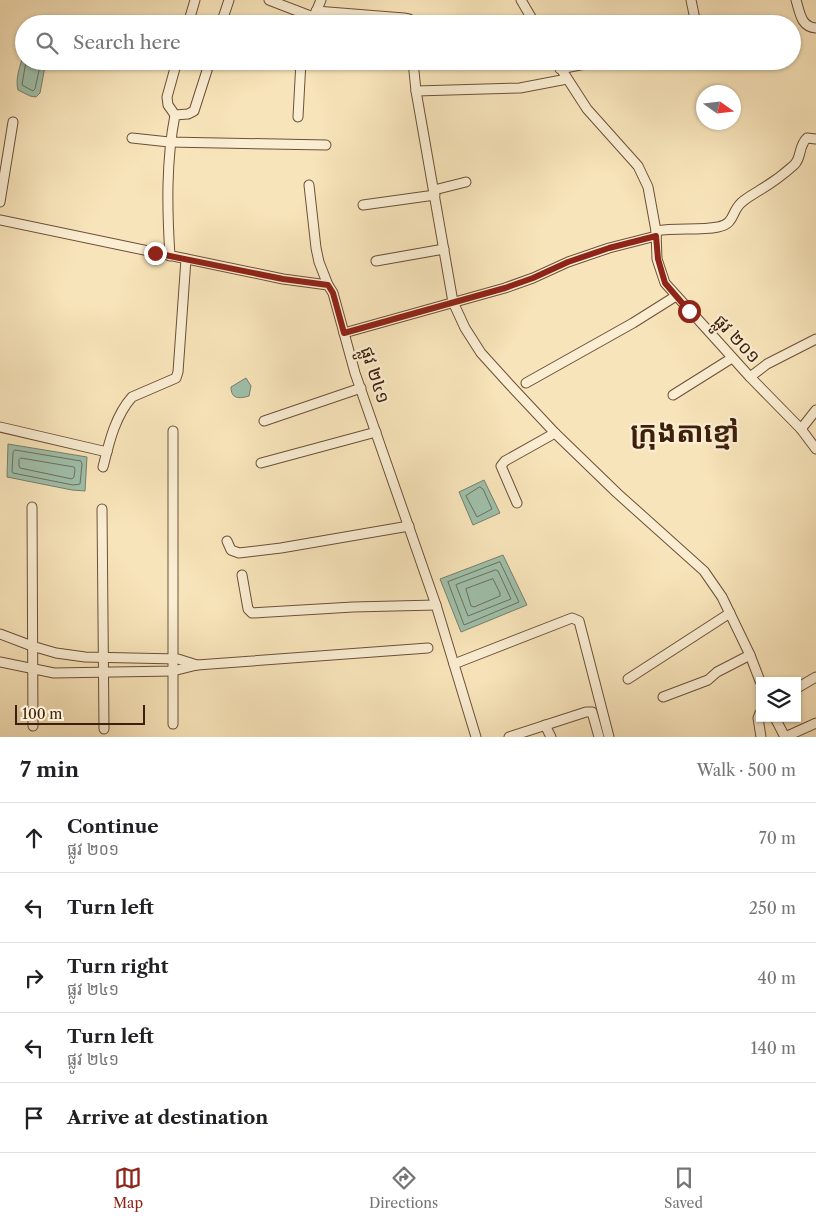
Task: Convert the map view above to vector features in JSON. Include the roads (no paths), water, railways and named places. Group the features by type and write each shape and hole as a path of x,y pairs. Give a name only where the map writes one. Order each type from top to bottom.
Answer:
{"street":[{"path":"191,15 195,0"},
{"path":"225,15 229,0"},
{"path":"268,0 308,15"},
{"path":"314,15 321,0"},
{"path":"521,0 530,15"},
{"path":"691,0 694,15"},
{"path":"796,0 800,15"},
{"path":"801,18 807,26 816,28"},
{"path":"170,256 168,216 169,142 175,115 168,105 167,98 175,70"},
{"path":"175,115 188,114 194,111 205,70"},
{"path":"298,117 301,70"},
{"path":"414,70 453,302 465,328 481,353 555,433 617,493 704,571 722,597 758,677"},
{"name":"ផ្លូវ ២០១","path":"561,70 587,108 638,166 648,187 658,259 665,283 732,358 801,429 816,449"},
{"path":"416,91 520,88 567,79"},
{"path":"0,202 13,122"},
{"path":"132,138 169,142 326,145"},
{"path":"344,333 505,288 568,262 668,229 719,227 728,223 733,218 742,202 796,164 802,142 807,138 816,139"},
{"path":"363,206 434,192 466,182"},
{"name":"ផ្លូវ ២៤១","path":"309,184 319,262 333,293 361,388 436,605 476,737"},
{"path":"0,220 283,279 328,285"},
{"path":"376,262 444,249"},
{"path":"103,467 110,436 127,402 132,397 176,378 186,258"},
{"path":"526,383 633,323 676,296"},
{"path":"750,377 767,364 816,339"},
{"path":"673,395 732,358"},
{"path":"264,421 361,388"},
{"path":"801,429 816,410"},
{"path":"0,427 107,452"},
{"path":"173,430 173,724"},
{"path":"261,463 376,432"},
{"path":"517,503 501,466 505,461 555,433"},
{"path":"32,506 33,726"},
{"path":"102,509 104,729"},
{"path":"227,541 231,550 239,553 281,548 409,526"},
{"path":"242,575 248,609 252,613 353,607 436,605"},
{"path":"628,679 730,613"},
{"path":"454,664 572,618 576,619 579,621 609,737"},
{"path":"0,634 56,653 85,657 173,658 197,665"},
{"path":"0,662 54,673 173,671 197,665 428,648"},
{"path":"663,697 708,680 717,672 750,655"},
{"path":"801,686 816,677"},
{"path":"508,737 586,712 592,712 599,737"},
{"path":"759,722 761,737"},
{"path":"777,722 785,737 816,722"},
{"path":"545,725 551,737"}],"water":[{"path":"19,70 44,70 40,93 36,97 18,90"},
{"path":"246,378 251,386 249,396 239,398 234,396 231,387"},
{"path":"8,444 87,457 85,491 7,477"},
{"path":"484,480 500,513 473,525 459,492"},
{"path":"503,555 527,605 461,632 440,579"}],"district":[{"name":"ក្រុងតាខ្មៅ","path":"685,432"}]}
